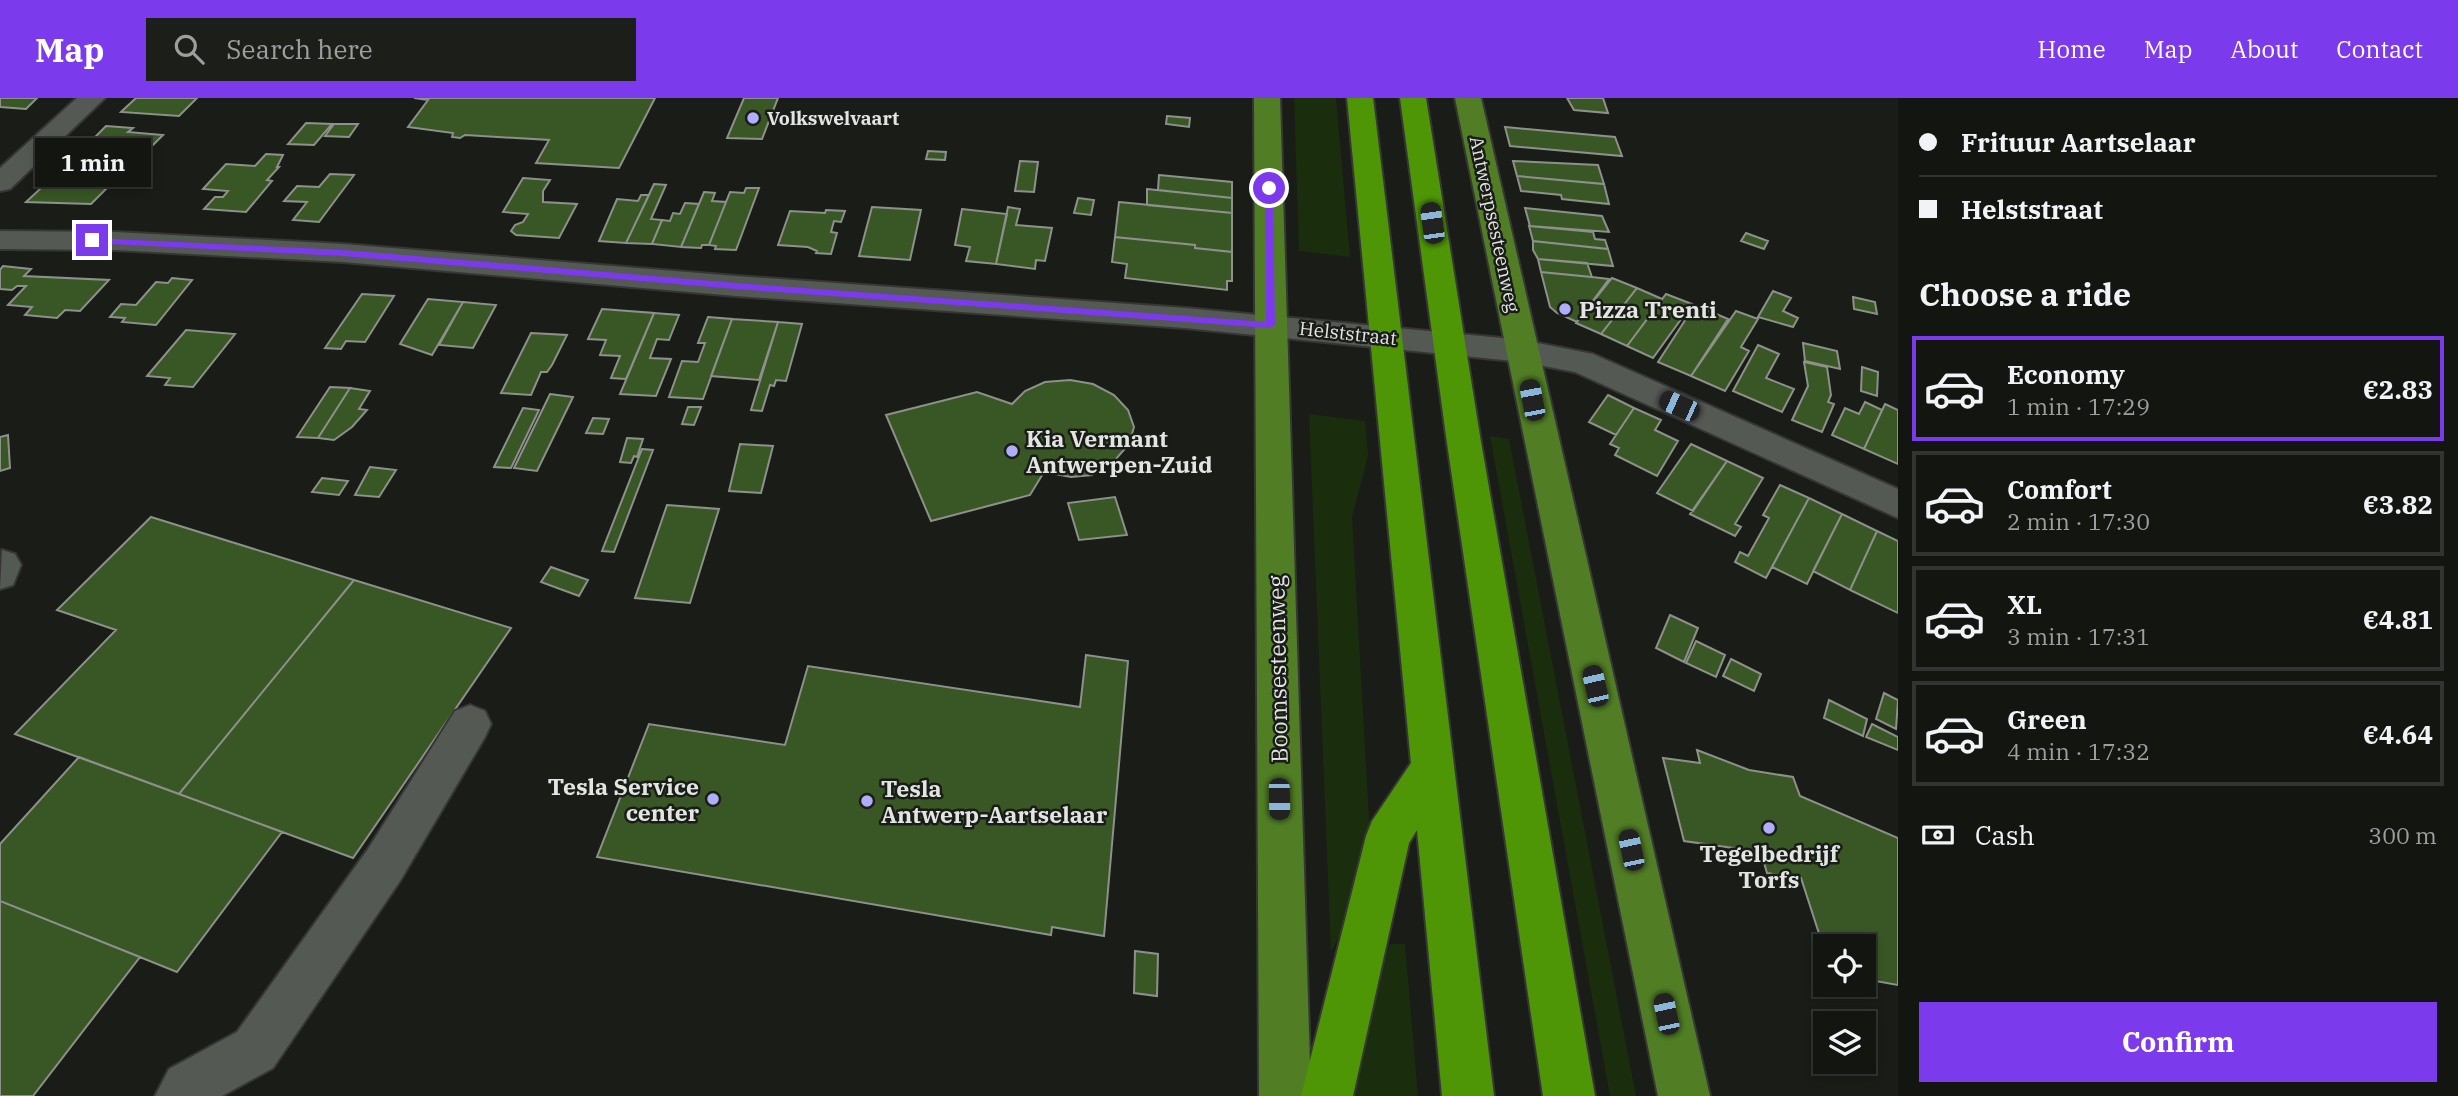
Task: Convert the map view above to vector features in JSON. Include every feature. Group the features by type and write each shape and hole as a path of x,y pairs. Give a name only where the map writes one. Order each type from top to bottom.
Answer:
{"highway":[{"path":"1360,98 1468,1096"},
{"path":"1413,98 1463,436 1569,1096"},
{"path":"1418,127 1440,104"},
{"path":"1327,1096 1388,836 1432,767"}],"main road":[{"path":"1267,98 1270,325"},
{"name":"Antwerpsesteenweg","path":"1468,98 1523,351"},
{"name":"Boomsesteenweg","path":"1270,325 1285,1096"},
{"path":"1523,351 1684,1096"}],"street":[{"path":"0,183 92,98"},
{"name":"Helststraat","path":"0,240 115,241 343,253 736,286 1270,325 1523,351 1582,362 1898,504"},
{"path":"0,566 2,565 0,574"},
{"path":"181,1096 187,1087 256,1050 384,864 470,724"}],"green space":[{"path":"1294,98 1336,98 1350,257 1299,251"},
{"path":"1309,414 1365,421 1368,456 1352,517 1370,837 1352,910 1331,952"},
{"path":"1490,436 1509,439 1636,1096 1610,1096"},
{"path":"1390,944 1405,944 1418,1096 1348,1096 1360,1027"}],"building":[{"path":"0,98 37,98 26,109 0,107"},
{"path":"136,98 197,98 179,116 121,112"},
{"path":"414,98 655,98 619,168 536,163 549,140 465,135 460,138 452,137 453,133 408,127 428,100"},
{"name":"Volkswelvaart","path":"744,98 778,98 762,139 727,138"},
{"path":"1567,98 1603,98 1608,113 1574,110"},
{"path":"1167,116 1190,118 1189,127 1166,124"},
{"path":"306,123 332,124 314,145 288,144"},
{"path":"334,124 358,124 349,137 325,136"},
{"path":"106,126 133,128 128,132 163,135 134,164 82,160 103,143 91,141"},
{"path":"1505,127 1615,137 1622,156 1510,146"},
{"path":"928,151 946,152 945,160 926,159"},
{"path":"266,154 283,155 279,167 267,180 272,181 246,212 204,209 215,197 223,197 228,191 203,189 226,164 255,166"},
{"path":"1020,161 1038,162 1034,192 1015,191"},
{"path":"1513,161 1598,165 1604,184 1517,176"},
{"path":"56,174 117,178 91,204 26,202"},
{"path":"330,174 354,175 319,222 293,220 307,202 284,201 297,186 319,187"},
{"path":"1159,175 1232,182 1232,198 1158,190"},
{"path":"1517,176 1604,184 1609,204 1521,191"},
{"path":"523,178 550,180 543,191 543,202 577,204 559,238 516,235 511,231 515,225 523,222 528,214 503,212"},
{"path":"654,184 666,185 651,219 662,220 652,244 626,243"},
{"path":"746,188 759,188 736,250 715,249 716,246 709,245 730,192 744,193"},
{"path":"1147,189 1232,198 1232,213 1147,205"},
{"path":"704,192 715,193 712,201 726,202 709,245 702,245 701,248 681,247"},
{"path":"641,195 649,195 626,243 599,241 617,199 638,201"},
{"path":"1078,198 1094,200 1091,215 1074,213"},
{"path":"1119,202 1232,213 1232,252 1195,248 1195,245 1115,237"},
{"path":"685,203 699,204 681,247 652,244 662,220 670,221 673,213 680,214"},
{"path":"872,207 921,210 910,260 859,256"},
{"path":"1008,207 1020,209 1016,225 1052,228 1045,261 1036,260 1035,269 996,264"},
{"path":"1525,208 1602,216 1609,232 1530,226"},
{"path":"962,209 1007,214 996,264 966,261 970,247 955,245"},
{"path":"826,210 845,211 841,222 834,221 831,232 837,233 831,254 816,253 817,251 808,247 778,245 790,211 825,213"},
{"path":"1529,226 1593,232 1595,239 1605,240 1608,249 1533,241"},
{"path":"1746,233 1768,241 1764,249 1741,241"},
{"path":"1115,237 1195,245 1195,248 1232,252 1232,281 1227,281 1227,290 1125,278 1127,264 1112,262"},
{"path":"1533,241 1608,249 1613,266 1538,259 1533,250"},
{"path":"1538,259 1587,263 1592,277 1541,272"},
{"path":"3,266 31,269 24,276 109,280 80,311 65,310 57,318 25,315 32,307 8,305 26,286 17,286 12,290 0,289 0,270"},
{"path":"1541,272 1609,279 1577,322 1550,307"},
{"path":"172,278 192,280 156,325 122,322 125,318 110,317 121,304 136,305 156,282 168,283"},
{"path":"1612,278 1637,288 1601,334 1576,323"},
{"path":"1637,288 1662,299 1627,346 1601,334"},
{"path":"1773,291 1791,298 1783,311 1798,318 1793,327 1758,317"},
{"path":"362,294 394,296 365,342 346,341 341,349 325,348"},
{"path":"1666,294 1692,304 1653,358 1627,346"},
{"path":"1853,297 1875,302 1877,314 1854,309"},
{"path":"428,299 463,302 432,355 400,344"},
{"path":"463,302 496,305 473,348 439,345"},
{"path":"1695,305 1728,319 1691,376 1658,362"},
{"path":"602,309 654,313 626,379 611,378 620,356 600,355 606,340 588,339"},
{"path":"1736,311 1758,319 1741,347 1749,351 1725,391 1691,376"},
{"path":"654,313 679,315 669,340 657,339 650,358 671,359 656,396 620,394"},
{"path":"708,317 732,319 703,399 669,397 682,361 698,362 705,343 698,343"},
{"path":"732,319 778,322 759,380 711,376"},
{"path":"778,322 802,324 786,381 776,380 774,386 770,385 762,411 751,410"},
{"path":"186,330 235,334 193,387 165,385 170,378 147,376"},
{"path":"531,333 567,335 552,365 547,372 541,372 531,395 501,393"},
{"path":"1803,343 1837,351 1840,369 1805,361"},
{"path":"1758,345 1779,354 1766,378 1794,389 1782,412 1733,391"},
{"path":"1804,362 1827,367 1831,395 1828,402 1834,404 1822,432 1792,420 1808,386"},
{"path":"1862,367 1878,372 1877,396 1861,391"},
{"name":"Kia Vermant Antwerpen-Zuid","path":"1070,380 1093,384 1114,395 1128,410 1134,427 1129,444 1116,459 1091,469 1092,475 1071,477 1044,472 1030,495 931,521 886,415 977,392 1012,404 1025,391 1045,382"},
{"path":"330,387 350,388 318,438 297,437"},
{"path":"350,388 370,391 359,409 367,410 352,427 334,440 318,438"},
{"path":"550,394 573,397 537,471 514,468"},
{"path":"1608,395 1634,408 1616,435 1589,422"},
{"path":"1865,402 1882,410 1864,449 1832,435 1845,408 1859,414"},
{"path":"1885,404 1898,410 1898,464 1864,449"},
{"path":"688,407 701,407 694,425 682,424"},
{"path":"523,408 539,410 511,468 494,467"},
{"path":"1634,408 1661,420 1655,430 1678,441 1657,476 1615,455 1619,448 1610,444"},
{"path":"593,418 609,419 603,434 586,433"},
{"path":"8,435 10,468 0,471 0,437"},
{"path":"627,438 643,439 637,457 634,456 631,463 620,462"},
{"path":"740,444 773,446 761,493 729,491"},
{"path":"1691,444 1727,461 1693,511 1657,493"},
{"path":"642,449 653,450 614,552 602,551"},
{"path":"1727,461 1763,478 1735,524 1741,527 1735,536 1690,514"},
{"path":"370,467 396,470 379,497 355,495"},
{"path":"322,478 348,481 339,495 312,492"},
{"path":"1780,485 1809,498 1766,578 1735,562 1740,552 1748,556 1769,518 1763,515"},
{"path":"1115,497 1127,535 1079,540 1068,503"},
{"path":"1809,498 1842,514 1807,584 1772,567"},
{"path":"667,505 719,509 690,603 635,598"},
{"path":"1842,514 1877,531 1850,590 1813,571"},
{"path":"151,517 354,580 179,794 15,734 116,630 57,610"},
{"path":"1877,531 1898,541 1898,613 1850,590"},
{"path":"551,567 588,580 579,596 541,582"},
{"path":"354,580 511,628 353,858 179,794"},
{"path":"1670,615 1698,628 1684,662 1656,648"},
{"path":"1696,641 1725,655 1716,677 1686,663"},
{"name":"Tesla Antwerp-Aartselaar","path":"1086,655 1128,661 1104,936 1052,927 1051,935 597,857 649,724 785,745 808,666 1080,707"},
{"path":"1731,659 1761,674 1754,691 1723,676"},
{"path":"1884,693 1898,700 1896,729 1876,719"},
{"path":"1829,700 1867,719 1863,736 1824,718"},
{"path":"1872,724 1898,737 1898,750 1866,737"},
{"path":"1697,750 1749,770 1793,777 1800,796 1898,838 1898,985 1876,981 1876,934 1819,934 1801,878 1767,873 1761,852 1684,841 1663,758 1700,763"},
{"path":"79,757 282,832 177,972 0,901 0,844"},
{"path":"0,901 140,957 33,1096 0,1096"},
{"path":"1135,951 1158,954 1157,996 1134,993"}],"place":[{"name":"Volkswelvaart","path":"753,118"},
{"name":"Pizza Trenti","path":"1565,309"},
{"name":"Kia Vermant Antwerpen-Zuid","path":"1012,451"},
{"name":"Tesla Service center","path":"713,799"},
{"name":"Tesla Antwerp-Aartselaar","path":"867,801"},
{"name":"Tegelbedrijf Torfs","path":"1769,828"}],"route":[{"path":"92,240 343,253 736,286 1270,325 1269,188"}]}
